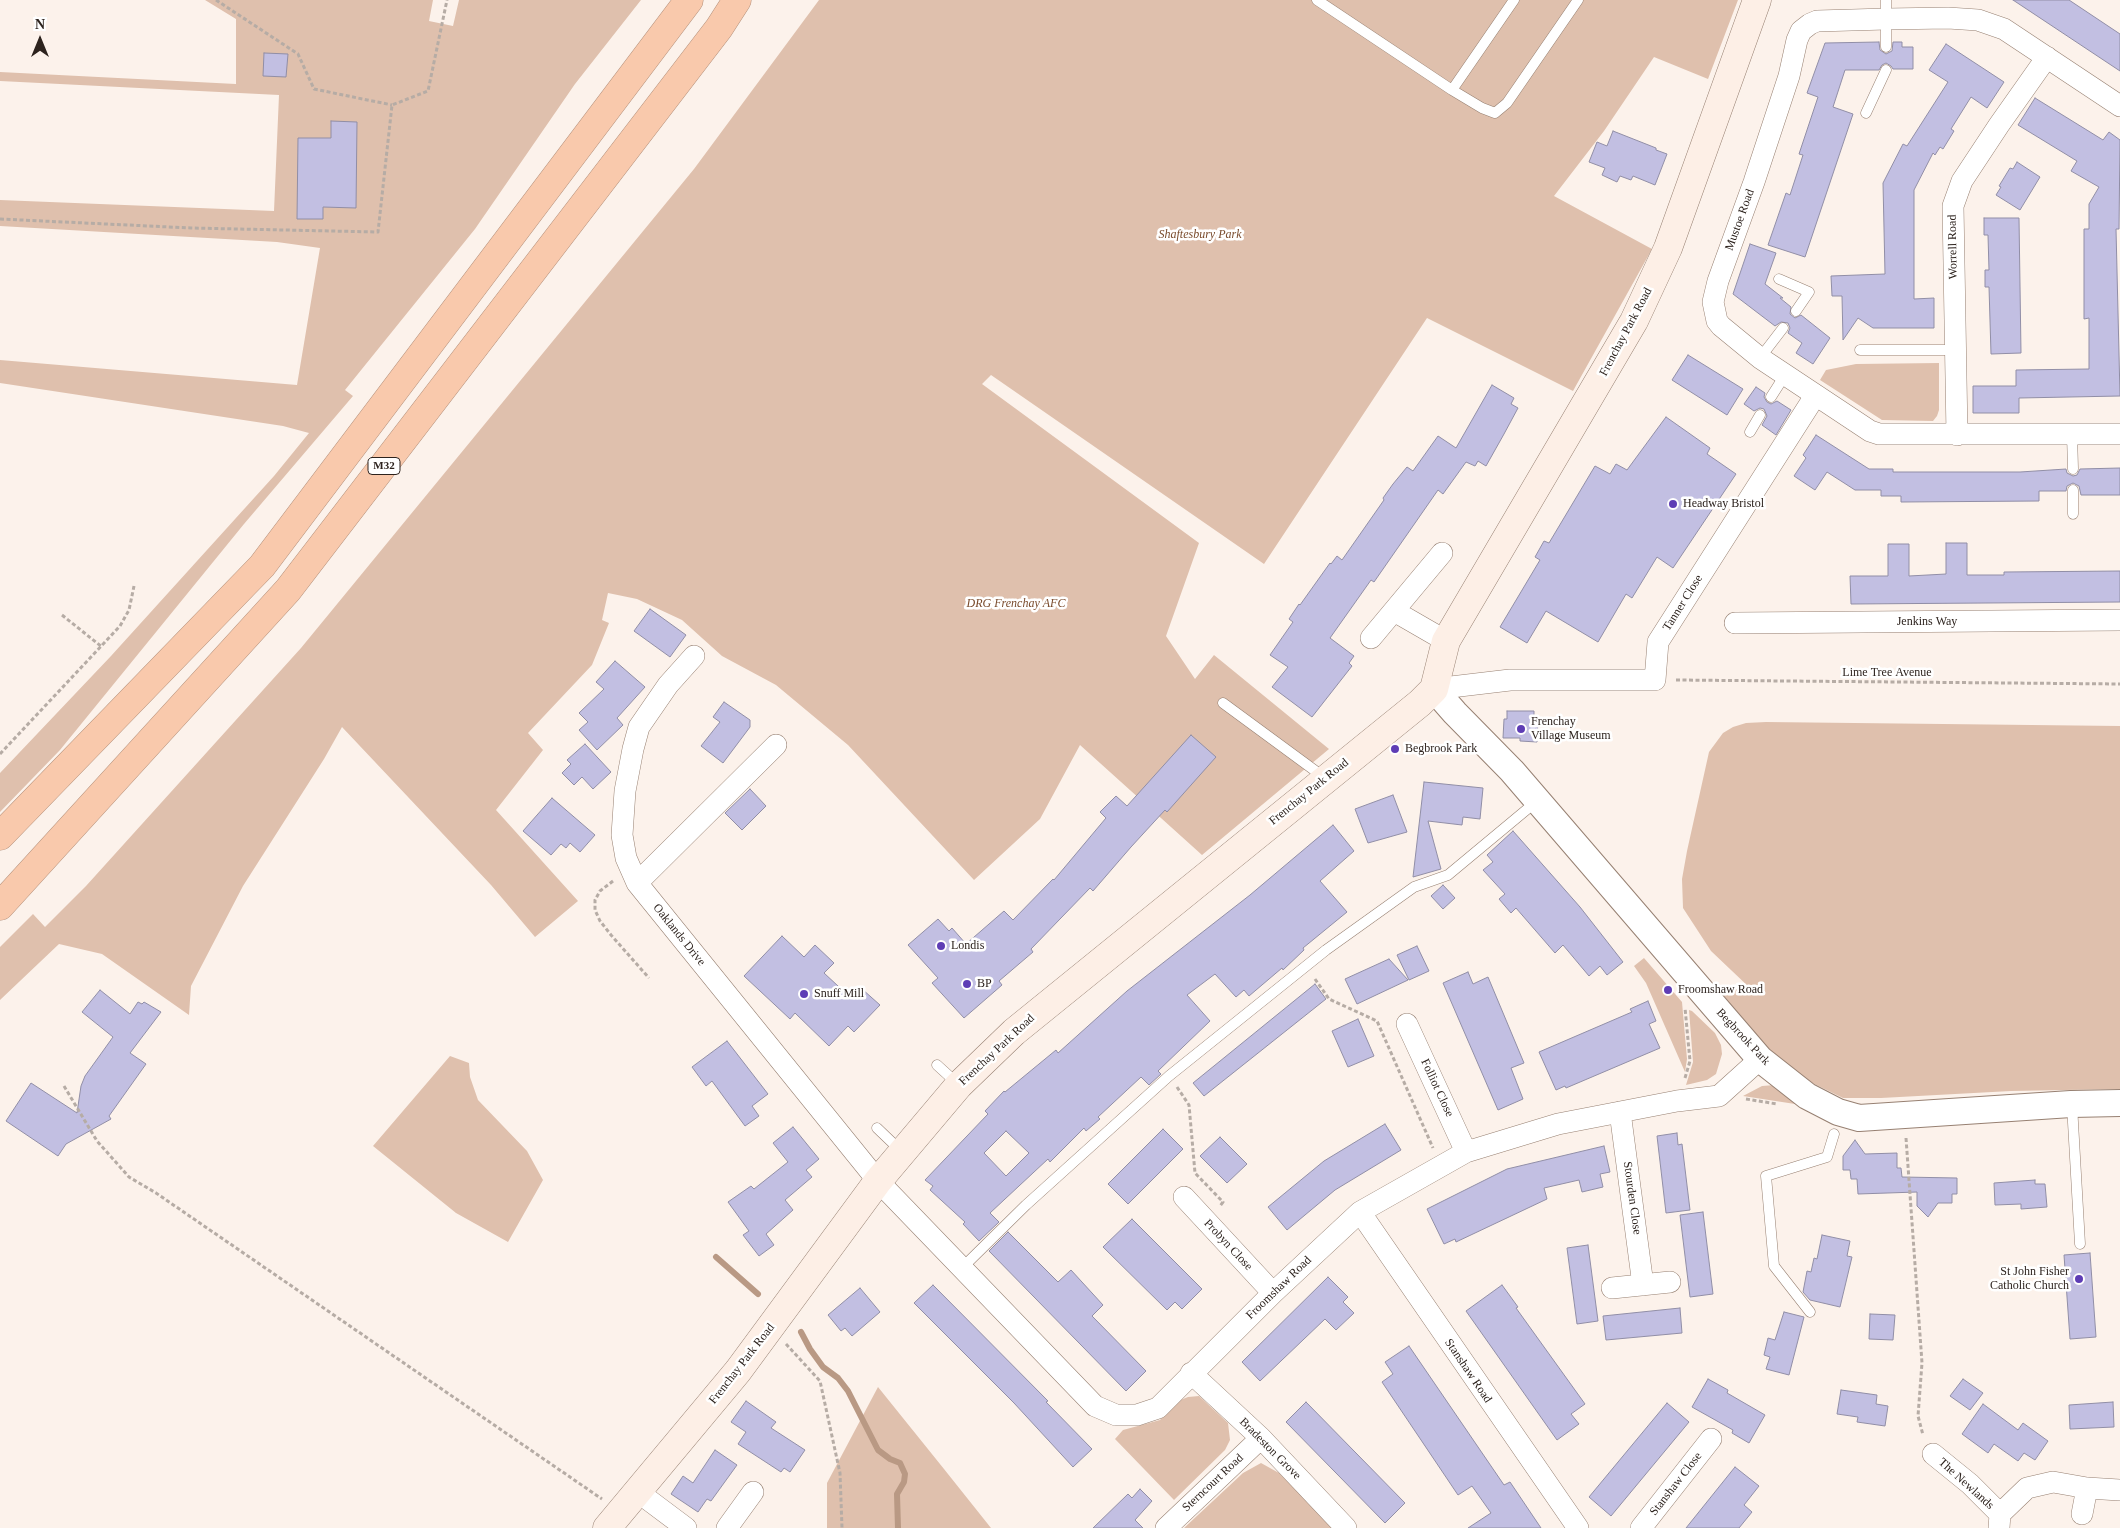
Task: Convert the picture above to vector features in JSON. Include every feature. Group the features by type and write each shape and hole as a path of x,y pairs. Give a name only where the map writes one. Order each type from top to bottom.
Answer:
{"highway":[{"path":"0,836 262,566 689,0"},
{"name":"M32","path":"0,906 288,590 713,36 737,0"}],"main road":[{"name":"Frenchay Park Road","path":"614,1520 771,1328 878,1181 959,1085 1014,1032 1420,703 1434,689 1446,641 1634,321 1668,248 1757,0"}],"street":[{"name":"Mustoe Road","path":"2120,106 2004,29 1978,20 1948,18 1886,9 1814,22 1801,31 1797,40 1789,76 1713,298 1715,315 1721,326 1760,358 1870,431 1879,434 1957,435 2120,434"},
{"name":"Worrell Road","path":"1957,435 1953,206 1962,181 2047,57"},
{"name":"Tanner Close","path":"1655,680 1658,642 1815,396"},
{"path":"1372,638 1442,553"},
{"path":"1394,611 1446,641"},
{"name":"Jenkins Way","path":"1734,623 2120,620"},
{"name":"Oaklands Drive","path":"694,656 668,686 639,726 632,749 625,791 622,835 626,858 634,877 878,1181"},
{"path":"1434,689 1510,680 1655,680"},
{"name":"Begbrook Park","path":"1434,689 1538,800 1760,1059 1807,1096 1838,1112 1859,1118 2072,1104 2120,1103"},
{"path":"634,877 776,746"},
{"name":"Folliot Close","path":"1407,1024 1466,1152"},
{"name":"Froomshaw Road","path":"878,1181 1095,1406 1116,1415 1137,1415 1158,1408 1273,1293 1360,1212 1466,1152 1558,1124 1677,1101 1718,1096 1760,1059"},
{"name":"Stourden Close","path":"1620,1112 1643,1285"},
{"name":"Probyn Close","path":"1184,1197 1273,1293"},
{"name":"Stanshaw Road","path":"1360,1212 1578,1528"},
{"path":"1612,1288 1670,1282"},
{"name":"Bradeston Grove","path":"1191,1373 1261,1438 1346,1528"},
{"name":"Sterncourt Road","path":"1166,1528 1261,1438"},
{"name":"Stanshaw Close","path":"1641,1528 1711,1439"},
{"name":"The Newlands","path":"1933,1454 1970,1484 1999,1521 2028,1488 2053,1482 2088,1488 2120,1490"},
{"path":"2082,1514 2088,1488"},
{"path":"638,1492 686,1528"},
{"path":"727,1528 752,1492"}],"lane":[{"path":"1318,0 1452,90 1482,108 1495,113 1508,103 1578,0"},
{"path":"1452,90 1514,0"},
{"path":"1886,9 1886,47"},
{"path":"1866,113 1886,70"},
{"path":"1779,279 1809,292 1796,311"},
{"path":"1760,358 1783,328"},
{"path":"1860,350 1955,350"},
{"path":"1771,397 1785,375"},
{"path":"1750,432 1760,415"},
{"path":"2072,434 2073,469"},
{"path":"2073,490 2074,514"},
{"path":"1223,703 1325,779"},
{"path":"962,1268 1026,1205 1169,1076 1305,967 1414,887 1448,875 1538,800"},
{"path":"937,1065 959,1085"},
{"path":"2072,1104 2080,1244"},
{"path":"877,1128 902,1151"},
{"path":"1810,1312 1774,1266 1766,1176 1827,1156 1834,1134"}],"path":[{"path":"216,0 298,54 314,89 392,105 428,90 447,0"},
{"path":"0,219 191,228 378,232 392,105"},
{"path":"0,754 120,626 128,610 134,586"},
{"path":"62,615 102,647"},
{"name":"Lime Tree Avenue","path":"1655,680 2120,684"},
{"path":"634,877 606,885 595,900 595,910 600,921 648,978"},
{"path":"1305,967 1330,999 1377,1021 1441,1166"},
{"path":"1677,1101 1690,1061 1685,1008 1690,976"},
{"path":"1169,1076 1189,1105 1195,1173 1224,1202 1205,1220"},
{"path":"64,1086 97,1141 129,1177 156,1193 614,1520"},
{"path":"1904,1115 1922,1363 1918,1416 1924,1440 1933,1454"},
{"path":"771,1328 820,1381 840,1473 842,1528"}],"green space":[{"path":"205,0 433,0 429,21 453,26 459,0 641,0 575,84 475,229 345,390 353,396 244,524 60,750 0,812 0,773 111,656 274,476 309,433 283,426 0,383 0,360 297,385 320,248 277,242 0,226 0,200 274,211 279,95 0,81 0,72 236,84 236,19"},
{"path":"819,0 1738,0 1708,79 1654,57 1604,131 1554,196 1652,249 1573,391 1427,318 1264,564 991,375 982,384 1199,543 1166,636 1195,679 1214,655 1329,749 1202,855 1080,745 1040,819 974,880 848,745 776,685 722,656 682,620 637,599 608,593 602,620 609,623 592,665 528,733 543,750 496,810 578,901 535,937 491,885 342,727 324,759 243,886 191,986 189,1015 102,954 59,944 0,1000 0,947 33,914 45,927 86,886 301,648 694,169"},
{"path":"1939,363 1939,410 1933,421 1882,420 1820,380 1826,370 1856,364"},
{"path":"1746,723 2120,726 2120,1089 2011,1091 1881,1098 1843,1098 1796,1075 1752,1033 1719,989 1751,989 1711,951 1683,908 1682,879 1709,752 1723,733 1733,727"},
{"path":"1644,958 1682,1002 1687,1059 1685,1072 1646,983 1634,966"},
{"path":"1689,1010 1715,1033 1721,1045 1722,1054 1716,1074 1707,1080 1686,1085 1693,1062"},
{"path":"450,1056 469,1063 470,1077 478,1100 527,1151 543,1180 508,1242 456,1213 373,1146"},
{"path":"1775,1085 1808,1106 1743,1096 1762,1086"},
{"path":"878,1387 991,1528 827,1528 827,1483"},
{"path":"1199,1396 1228,1423 1230,1440 1225,1450 1174,1500 1115,1439 1123,1430 1160,1420 1178,1401 1188,1397"},
{"path":"1261,1463 1279,1473 1334,1528 1184,1528 1243,1473"}],"building":[{"path":"2013,0 2069,0 2120,34 2120,71"},
{"path":"1879,42 1880,50 1886,54 1892,51 1893,42 1902,42 1902,47 1913,47 1913,69 1893,69 1886,63 1879,70 1845,70 1833,107 1853,114 1805,257 1768,245 1786,193 1790,195 1803,155 1799,154 1818,97 1807,93 1825,43"},
{"path":"1946,44 2004,82 1987,108 1971,97 1951,129 1954,131 1943,149 1940,147 1935,155 1933,153 1914,190 1914,299 1934,298 1934,328 1873,328 1858,318 1843,340 1842,296 1832,296 1831,276 1885,274 1883,183 1903,144 1907,146 1948,82 1929,70"},
{"path":"264,53 288,54 286,77 263,76"},
{"path":"2035,98 2103,140 2109,132 2120,140 2119,229 2116,229 2120,396 2019,398 2019,413 1973,413 1973,386 2016,386 2016,370 2089,369 2089,318 2084,319 2084,229 2089,229 2089,204 2099,187 2071,171 2077,161 2018,125"},
{"path":"331,121 357,122 356,208 323,207 323,219 297,219 298,138 331,138"},
{"path":"1613,131 1667,154 1655,185 1633,176 1631,180 1620,176 1617,182 1602,175 1605,168 1589,162 1597,142 1607,146"},
{"path":"2017,162 2040,177 2020,210 1996,195 2010,168 2013,169"},
{"path":"1984,218 2019,218 2021,353 1991,354 1989,287 1985,287 1985,270 1989,270 1988,235 1984,235"},
{"path":"1750,244 1776,253 1765,284 1791,307 1790,314 1795,318 1801,315 1830,338 1813,364 1796,353 1802,343 1788,333 1790,328 1788,323 1781,322 1775,326 1733,294"},
{"path":"1688,355 1743,389 1727,415 1672,380"},
{"path":"1492,385 1514,398 1511,404 1518,408 1504,434 1486,466 1478,461 1475,466 1466,462 1443,494 1438,490 1374,582 1371,580 1330,638 1354,656 1349,663 1352,666 1312,717 1272,687 1288,667 1270,655 1293,622 1289,619 1330,563 1337,556 1342,560 1384,500 1383,498 1407,467 1413,471 1438,436 1456,448"},
{"path":"1756,387 1765,393 1764,397 1767,402 1771,404 1777,401 1791,410 1776,435 1762,425 1767,416 1764,409 1760,408 1754,411 1744,404"},
{"path":"1666,417 1710,448 1707,454 1736,474 1673,568 1657,557 1632,598 1626,594 1598,642 1546,611 1527,643 1500,627 1540,560 1535,557 1544,541 1549,543 1595,466 1610,474 1616,464 1627,470"},
{"path":"1816,435 1869,469 1893,469 1893,472 2020,472 2066,469 2067,473 2073,476 2077,475 2080,469 2120,468 2120,495 2081,495 2079,486 2073,483 2067,486 2066,491 2039,491 2039,501 1901,502 1901,496 1881,496 1881,490 1855,490 1827,472 1815,490 1794,476 1806,458 1803,455"},
{"path":"1946,543 1967,543 1967,575 2004,575 2004,572 2120,571 2120,602 1851,604 1850,576 1888,576 1888,544 1909,544 1909,576 1946,574"},
{"path":"650,609 686,635 670,657 634,631"},
{"path":"615,661 645,687 617,718 623,725 597,750 579,730 588,722 579,713 604,689 596,682"},
{"path":"724,702 750,720 750,727 723,763 701,746 720,722 713,717"},
{"name":"Frenchay Village Museum","path":"1507,711 1534,711 1534,720 1538,720 1537,742 1520,741 1520,738 1503,738 1504,719 1507,719"},
{"path":"1191,735 1216,757 1167,812 1165,810 1131,847 1093,891 1090,888 1031,949 1033,952 999,981 1002,985 964,1018 932,983 938,978 908,945 938,919 949,931 952,928 966,944 1004,911 1013,920 1054,880 1106,818 1100,812 1116,796 1127,806"},
{"path":"585,744 611,772 593,789 582,777 574,785 562,773 571,764 567,760"},
{"path":"1424,782 1483,788 1480,819 1463,817 1462,825 1428,821 1441,869 1413,877"},
{"path":"750,789 766,806 742,830 725,813"},
{"path":"1393,795 1407,832 1368,843 1355,809"},
{"path":"552,798 595,835 580,852 570,843 566,848 561,844 551,855 523,831"},
{"path":"1333,825 1354,851 1320,881 1347,912 1303,948 1304,950 1283,970 1282,968 1249,996 1244,990 1236,997 1215,974 1187,995 1210,1021 1158,1071 1161,1074 1149,1085 1141,1077 1098,1117 1100,1119 1086,1131 1084,1128 1050,1162 1048,1159 990,1213 999,1222 979,1241 963,1224 965,1222 930,1190 933,1186 925,1180 988,1114 985,1111 1004,1091 1056,1050 1058,1053 1127,991 1250,895","holes":["1006,1131 1029,1153 1006,1176 984,1153"]},
{"path":"1513,831 1580,907 1623,962 1607,975 1600,966 1589,976 1563,945 1555,953 1516,908 1511,913 1499,899 1505,894 1483,870 1493,862 1487,855"},
{"path":"1443,885 1455,898 1443,909 1431,896"},
{"name":"Snuff Mill","path":"782,936 804,957 815,945 834,963 824,973 852,999 862,989 880,1005 854,1032 848,1026 829,1046 795,1013 790,1019 744,976"},
{"path":"1417,946 1429,971 1409,980 1397,955"},
{"path":"1389,959 1408,980 1357,1004 1345,979"},
{"path":"1468,972 1473,984 1488,977 1524,1063 1511,1068 1523,1099 1498,1110 1443,983"},
{"path":"1315,984 1326,999 1204,1096 1193,1083"},
{"path":"100,990 130,1014 138,1002 142,1004 144,1002 161,1012 130,1053 146,1064 109,1116 111,1119 66,1144 58,1156 6,1121 31,1083 77,1113 81,1086 85,1076 113,1037 82,1012"},
{"path":"1648,1001 1656,1021 1649,1024 1660,1048 1566,1088 1565,1086 1556,1090 1539,1052 1632,1012 1630,1009"},
{"path":"1358,1019 1374,1056 1348,1067 1332,1031"},
{"path":"727,1041 768,1094 752,1106 759,1116 745,1126 712,1081 706,1086 692,1067"},
{"path":"1385,1124 1401,1150 1335,1190 1287,1230 1268,1207 1324,1161"},
{"path":"793,1127 819,1159 806,1170 812,1177 785,1200 793,1210 766,1234 774,1245 759,1256 743,1235 749,1231 728,1202 751,1186 754,1189 788,1162 773,1143"},
{"path":"1163,1129 1183,1149 1128,1204 1108,1184"},
{"path":"1677,1133 1678,1145 1682,1144 1690,1210 1666,1213 1657,1136"},
{"path":"1220,1137 1247,1164 1227,1183 1200,1156"},
{"path":"1855,1140 1865,1154 1897,1153 1897,1168 1901,1168 1902,1177 1957,1178 1957,1194 1952,1194 1952,1203 1938,1203 1928,1217 1917,1206 1917,1192 1858,1194 1857,1179 1851,1179 1850,1170 1843,1170 1843,1156"},
{"path":"1604,1146 1610,1172 1600,1174 1603,1187 1582,1192 1579,1180 1544,1188 1547,1199 1456,1242 1455,1239 1444,1244 1427,1209 1507,1169"},
{"path":"2035,1180 2035,1184 2045,1184 2047,1207 2021,1209 2021,1204 1995,1205 1994,1183"},
{"path":"1703,1212 1713,1294 1690,1297 1680,1215"},
{"path":"1132,1219 1202,1289 1182,1309 1175,1302 1167,1310 1103,1247"},
{"path":"1008,1232 1058,1282 1071,1270 1103,1305 1092,1316 1146,1371 1126,1391 989,1251"},
{"path":"1822,1235 1850,1241 1847,1256 1852,1257 1840,1307 1810,1300 1803,1292 1807,1271 1811,1272 1814,1258 1817,1259"},
{"path":"1588,1245 1598,1321 1577,1324 1567,1248"},
{"path":"2090,1253 2096,1337 2070,1339 2064,1255"},
{"path":"1328,1277 1348,1297 1343,1302 1354,1313 1336,1330 1325,1319 1260,1381 1242,1362"},
{"path":"933,1285 1048,1401 1046,1402 1092,1449 1073,1467 1014,1403 914,1303"},
{"path":"1502,1285 1518,1307 1516,1308 1585,1404 1571,1414 1579,1424 1557,1440 1466,1311"},
{"path":"860,1288 880,1312 852,1336 845,1328 841,1331 828,1315"},
{"path":"1680,1308 1682,1333 1606,1340 1603,1316"},
{"path":"1784,1312 1804,1317 1789,1375 1766,1369 1770,1357 1764,1355 1768,1338 1775,1340"},
{"path":"1870,1314 1895,1315 1893,1340 1869,1339"},
{"path":"1409,1346 1504,1485 1510,1482 1541,1528 1468,1528 1491,1513 1472,1486 1458,1495 1382,1382 1393,1374 1385,1362"},
{"path":"1708,1379 1728,1390 1727,1393 1765,1415 1749,1443 1732,1433 1733,1430 1692,1407"},
{"path":"1963,1379 1983,1393 1970,1410 1950,1396"},
{"path":"1841,1390 1877,1395 1876,1404 1888,1406 1885,1426 1857,1422 1858,1417 1837,1414"},
{"path":"746,1401 776,1422 771,1428 805,1450 790,1472 784,1468 781,1472 738,1444 746,1432 731,1422"},
{"path":"1306,1402 1405,1503 1385,1523 1286,1422"},
{"path":"2113,1402 2114,1427 2070,1429 2069,1405"},
{"path":"1667,1403 1689,1422 1611,1516 1589,1497"},
{"path":"1983,1404 2018,1430 2023,1423 2048,1441 2035,1460 2024,1453 2018,1461 1994,1444 1988,1453 1962,1434"},
{"path":"715,1450 737,1465 711,1501 707,1499 698,1512 671,1494 683,1476 693,1483"},
{"path":"1735,1467 1759,1486 1744,1505 1752,1512 1739,1528 1686,1528"},
{"path":"1140,1489 1152,1501 1135,1520 1143,1528 1093,1528 1128,1494 1132,1498"}],"waterway":[{"path":"716,1257 758,1294"},
{"path":"801,1332 823,1367 838,1378 848,1391 878,1450 890,1459 900,1463 905,1474 904,1482 897,1494 898,1528"}],"place":[{"name":"Headway Bristol","path":"1673,504"},
{"name":"Frenchay Village Museum","path":"1521,729"},
{"name":"Begbrook Park","path":"1395,749"},
{"name":"Londis","path":"941,946"},
{"name":"BP","path":"967,984"},
{"name":"Froomshaw Road","path":"1668,990"},
{"name":"Snuff Mill","path":"804,994"},
{"name":"St John Fisher Catholic Church","path":"2079,1279"}],"park label":[{"name":"Shaftesbury Park","path":"1200,235"},
{"name":"DRG Frenchay AFC","path":"1016,604"}]}
